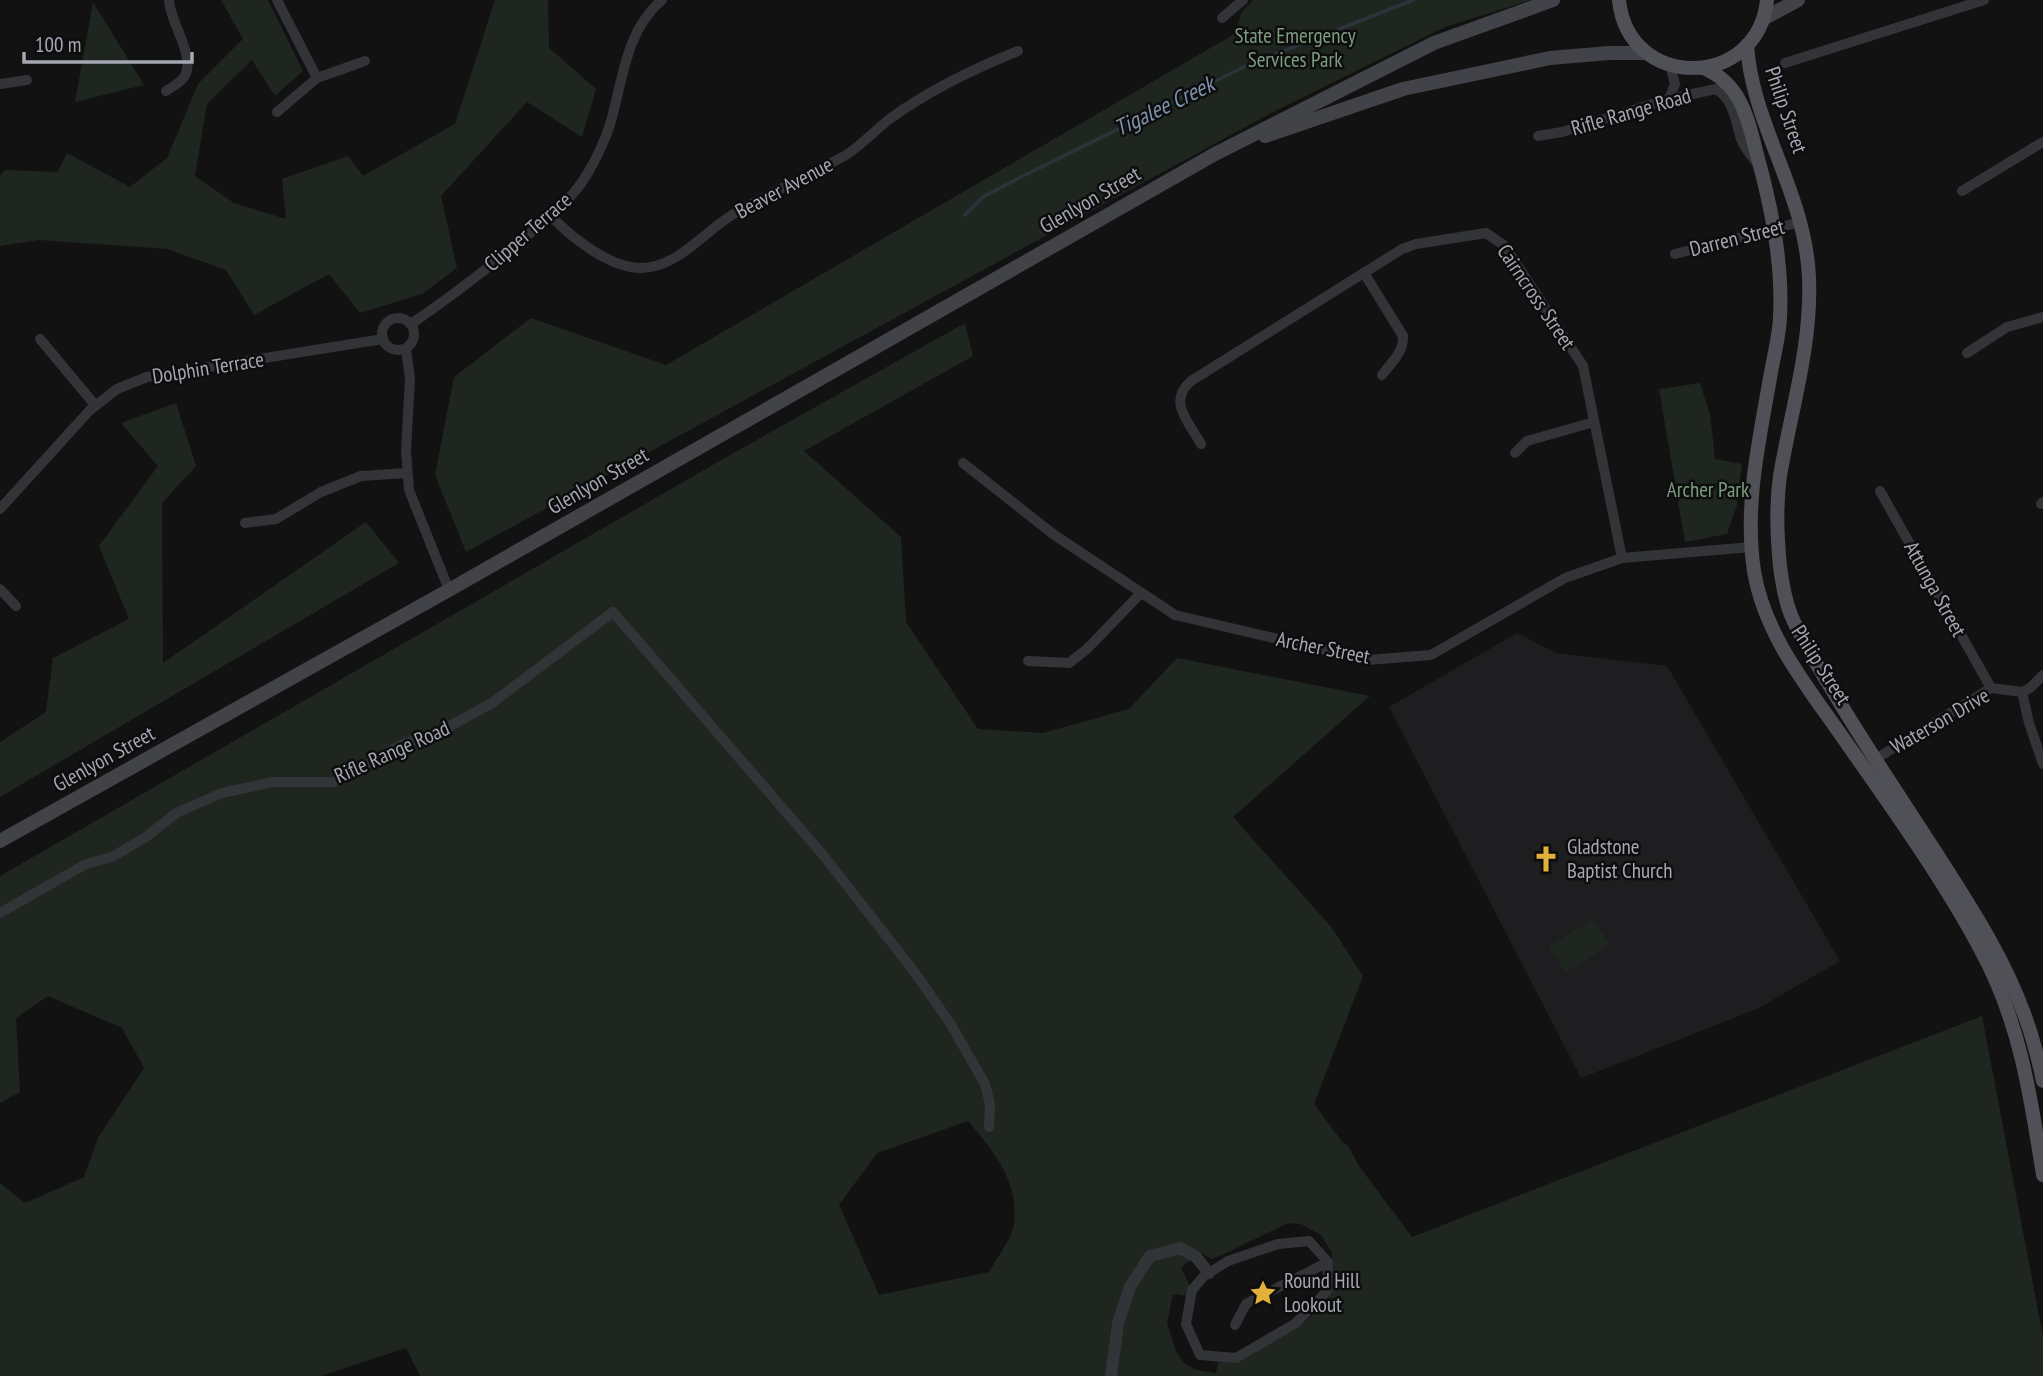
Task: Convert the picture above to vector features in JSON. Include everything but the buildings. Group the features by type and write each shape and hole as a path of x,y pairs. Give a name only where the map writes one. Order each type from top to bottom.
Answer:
{"main road":[{"name":"Glenlyon Street","path":"0,841 449,590 1215,154 1434,43 1553,0"},
{"path":"1619,0 1625,26 1647,53 1670,65 1693,69 1720,64 1747,45 1763,19 1767,0"},
{"path":"1763,19 1798,0"},
{"name":"Philip Street","path":"1747,45 1753,89 1786,175 1807,258 1808,315 1798,393 1780,478 1778,532 1781,576 1789,611 1807,649 1874,760 1928,840 1993,946 2022,1008 2039,1055 2043,1081"},
{"name":"Glenlyon Street","path":"1215,154 1403,89 1550,58 1647,53"},
{"name":"Philip Street","path":"1704,68 1717,74 1732,87 1741,103 1760,166 1780,279 1780,322 1754,475 1752,548 1760,595 1783,650 1866,770 1951,900 1984,956 2013,1023 2024,1060 2043,1175"},
{"path":"1752,548 1778,532"}],"street":[{"path":"166,92 183,79 188,69 188,60 172,19 169,0"},
{"path":"277,0 317,78"},
{"name":"Clipper Terrace","path":"411,324 464,288 551,216 578,188 593,164 611,123 629,51 644,20 662,0"},
{"path":"1223,18 1243,0"},
{"path":"1785,63 1984,0"},
{"name":"Beaver Avenue","path":"551,216 569,235 618,265 642,268 662,263 682,254 733,215 848,154 889,120 928,93 971,70 1018,51"},
{"path":"277,111 317,78 365,61"},
{"path":"1669,99 1675,84 1670,65"},
{"path":"0,84 27,80"},
{"name":"Rifle Range Road","path":"1538,136 1562,132 1669,99 1716,89 1725,94 1742,142 1760,166"},
{"path":"1962,191 2043,142"},
{"name":"Darren Street","path":"1675,254 1800,222"},
{"name":"Cairncross Street","path":"1202,443 1180,405 1180,397 1185,387 1402,249 1416,244 1486,233 1505,246 1583,366 1622,558"},
{"path":"1364,273 1403,336 1404,344 1400,352 1382,375"},
{"path":"1966,353 2007,327 2043,317"},
{"path":"402,318 411,324 414,330 413,341 400,351 389,348 383,339 383,328 391,320 402,318"},
{"name":"Dolphin Terrace","path":"0,509 96,405 117,389 148,377 383,339"},
{"path":"40,340 96,405"},
{"path":"406,349 410,379 407,474 409,490 449,590"},
{"path":"1515,453 1527,440 1594,422"},
{"name":"Archer Street","path":"963,463 1053,534 1175,615 1368,660 1431,655 1565,578 1622,558 1752,548"},
{"path":"245,523 276,519 321,492 361,476 407,474"},
{"name":"Attunga Street","path":"1880,491 1991,688"},
{"path":"0,589 16,606"},
{"path":"1028,661 1069,663 1087,649 1140,593"},
{"name":"Rifle Range Road","path":"0,913 86,864 113,857 146,837 176,813 222,793 273,782 334,782 403,744 441,731 492,703 614,612 823,855 913,970 950,1023 985,1084 990,1104 989,1127"},
{"name":"Waterson Drive","path":"1874,760 1991,688 2022,692 2043,675"},
{"path":"2022,692 2043,764"},
{"path":"1309,1241 1328,1262 1327,1291 1296,1323 1236,1358 1200,1355 1186,1324 1192,1290 1209,1273 1228,1261 1278,1244 1309,1241"},
{"path":"1111,1376 1118,1322 1130,1287 1150,1255 1180,1248 1196,1257 1209,1273"},
{"path":"1235,1325 1246,1304 1328,1262"}],"shaded area":[{"path":"1517,633 1556,653 1667,666 1840,961 1757,1009 1581,1078 1389,707"}],"green space":[{"path":"221,0 268,0 303,71 275,96 252,60 207,104 195,176 234,203 286,219 282,179 348,156 363,176 455,124 495,0 548,0 549,48 596,89 582,137 527,102 441,196 457,268 422,294 360,313 329,274 254,315 226,270 167,249 39,240 0,246 0,176 5,170 58,172 67,153 130,187 167,158 198,84 243,39"},
{"name":"State Emergency Services Park","path":"1253,0 1531,0 1445,27 1271,113 466,552 435,475 454,377 531,318 666,365 1236,33 1241,13"},
{"path":"93,2 144,85 75,102"},
{"path":"965,323 973,356 804,451 901,537 906,622 978,729 1043,733 1129,709 1177,658 1370,696 1233,817 1332,928 1363,976 1314,1104 1348,1146 1359,1166 1412,1237 1982,1016 2043,1337 2043,1376 420,1376 406,1348 321,1376 0,1376 0,1183 25,1203 84,1177 98,1138 144,1068 122,1028 48,996 16,1018 20,1092 0,1103 0,876 730,455","holes":["968,1121 996,1157 1010,1184 1015,1213 1009,1239 989,1272 879,1295 839,1205 877,1153","1288,1223 1301,1224 1321,1235 1331,1251 1333,1287 1326,1301 1305,1322 1246,1357 1218,1362 1216,1373 1196,1370 1184,1363 1176,1351 1167,1323 1173,1294 1187,1296 1190,1286 1181,1268 1200,1253 1212,1259"]},
{"name":"Archer Park","path":"1700,383 1710,414 1715,459 1742,464 1737,505 1727,534 1685,542 1659,389"},
{"path":"176,403 196,466 162,503 163,663 366,522 399,563 0,797 0,742 46,712 53,658 129,619 99,546 158,466 121,423"},
{"path":"1594,919 1610,945 1565,972 1549,946"}],"waterway":[{"name":"Tigalee Creek","path":"965,215 983,197 1248,65 1413,0"}],"place":[{"name":"Gladstone Baptist Church","path":"1546,859"},
{"name":"Round Hill Lookout","path":"1263,1293"}]}
